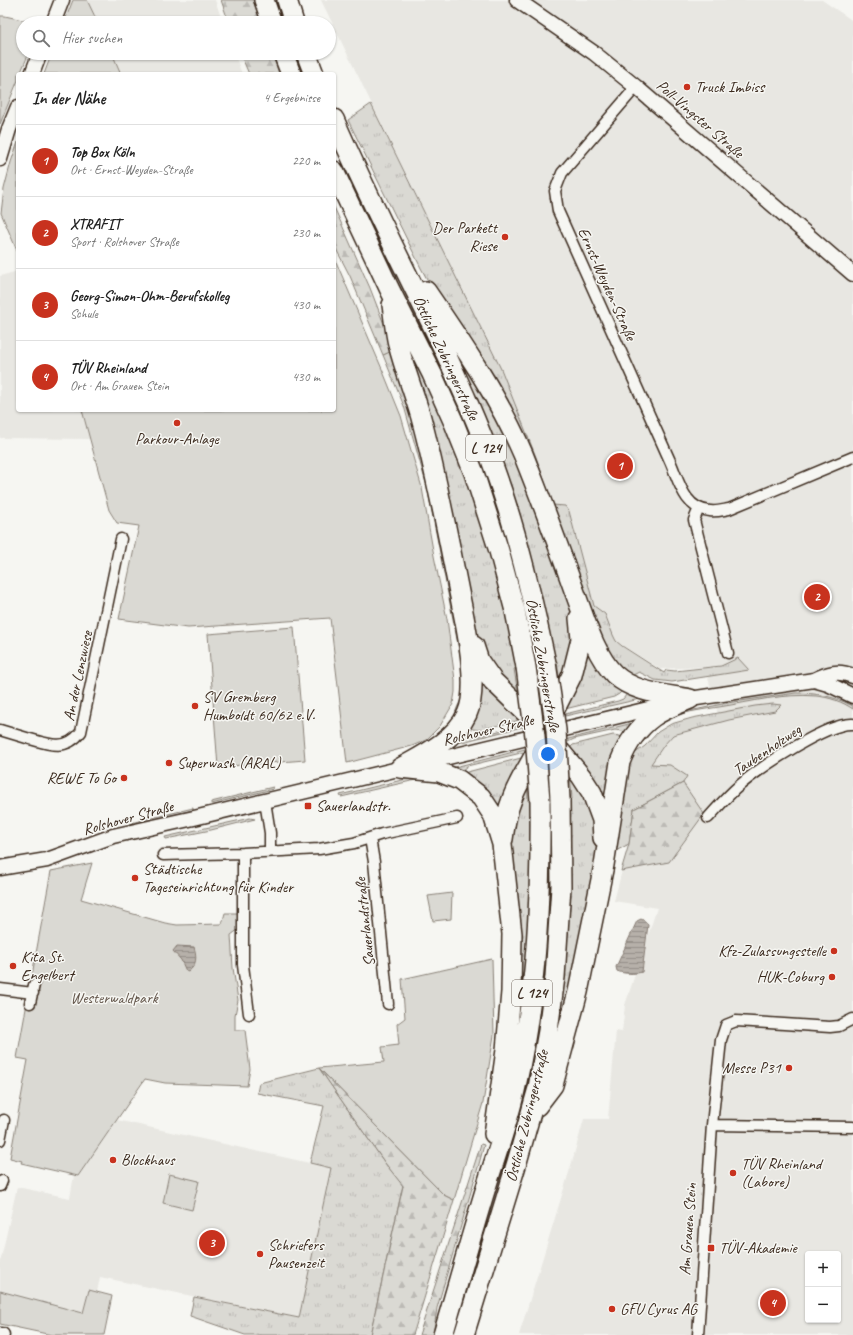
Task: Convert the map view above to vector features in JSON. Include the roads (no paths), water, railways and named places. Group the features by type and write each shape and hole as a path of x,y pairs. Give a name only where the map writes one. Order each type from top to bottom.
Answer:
{"highway":[{"path":"264,0 270,16"},
{"path":"287,0 292,16"},
{"path":"286,60 290,72"},
{"path":"309,60 313,72"},
{"name":"Östliche Zubringerstraße","path":"336,123 474,416 494,467 517,539 533,604 546,663 556,730 560,799 561,887 555,977 548,1032 538,1088 531,1114 464,1335"},
{"name":"Östliche Zubringerstraße","path":"336,175 435,381 474,473 501,558 515,611 526,667 535,736 540,800 540,848 534,976 527,1030 510,1115 488,1180 443,1335"},
{"path":"393,244 441,312 470,357 497,404 522,454 597,648 605,663 613,673 629,685 642,690 690,698"},
{"path":"389,288 398,344 422,421 465,621 470,653 472,693 468,714 458,729 434,749 400,768"},
{"path":"502,844 506,817 511,800 534,758 554,707 572,675 581,639 579,614 574,589"},
{"path":"465,621 479,661 493,681 527,714 581,776 592,793 602,820 604,865"},
{"path":"531,1114 553,1085 578,992 604,865 620,762 624,751 634,736 653,717 690,698"},
{"path":"400,768 439,772 459,780 481,797 493,815 502,844 512,934 511,992 506,1050 488,1180"}],"street":[{"path":"56,16 62,0"},
{"name":"Poll-Vingster Straße","path":"518,0 594,53 636,87 853,274"},
{"path":"33,72 37,60"},
{"name":"Ernst-Weyden-Straße","path":"636,87 562,173 555,191 558,211 685,496 697,507"},
{"path":"0,159 16,112"},
{"path":"728,653 694,520 697,507 710,511 729,509 853,457"},
{"name":"An der Lenzwiese","path":"0,730 52,746 66,744 76,739 81,732 121,539"},
{"name":"Rolshover Straße","path":"0,868 47,860 113,836 265,801 690,698 814,680 826,673 837,672 853,676"},
{"name":"Rolshover Straße","path":"814,680 828,684 853,696"},
{"name":"Taubenholzweg","path":"708,818 741,784 766,766 813,737 832,728 853,724"},
{"path":"265,801 270,833 270,851"},
{"path":"163,855 319,849 354,843 382,834 457,818"},
{"name":"Sauerlandstraße","path":"370,838 374,862 388,1004"},
{"path":"243,853 243,965 249,1014"},
{"path":"0,989 33,989 30,1003"},
{"name":"Am Grauen Stein","path":"698,1335 712,1125 721,1040 726,1024 736,1021 830,1027 839,1026 853,1019"},
{"path":"0,1140 4,1120"},
{"path":"712,1125 853,1127"}],"place":[{"name":"Truck Imbiss","path":"687,87"},
{"name":"Der Parkett Riese","path":"505,237"},
{"name":"Parkour-Anlage","path":"177,423"},
{"name":"Top Box Köln","path":"620,466"},
{"name":"XTRAFIT","path":"817,597"},
{"name":"SV Gremberg Humboldt 60/62 e.V.","path":"195,706"},
{"name":"Superwash (ARAL)","path":"169,763"},
{"name":"REWE To Go","path":"124,778"},
{"name":"Sauerlandstr.","path":"308,806"},
{"name":"Städtische Tageseinrichtung für Kinder","path":"135,878"},
{"name":"Kfz-Zulassungsstelle","path":"834,951"},
{"name":"Kita St. Engelbert","path":"13,966"},
{"name":"HUK-Coburg","path":"832,977"},
{"name":"Messe P31","path":"789,1068"},
{"name":"Blockhaus","path":"113,1160"},
{"name":"TÜV Rheinland (Labore)","path":"733,1173"},
{"name":"Georg-Simon-Ohm-Berufskolleg","path":"212,1243"},
{"name":"TÜV-Akademie","path":"711,1248"},
{"name":"Schriefers Pausenzeit","path":"260,1254"},
{"name":"TÜV Rheinland","path":"773,1303"},
{"name":"GFU Cyrus AG","path":"612,1309"}],"park label":[{"name":"Westerwaldpark","path":"114,998"}]}
